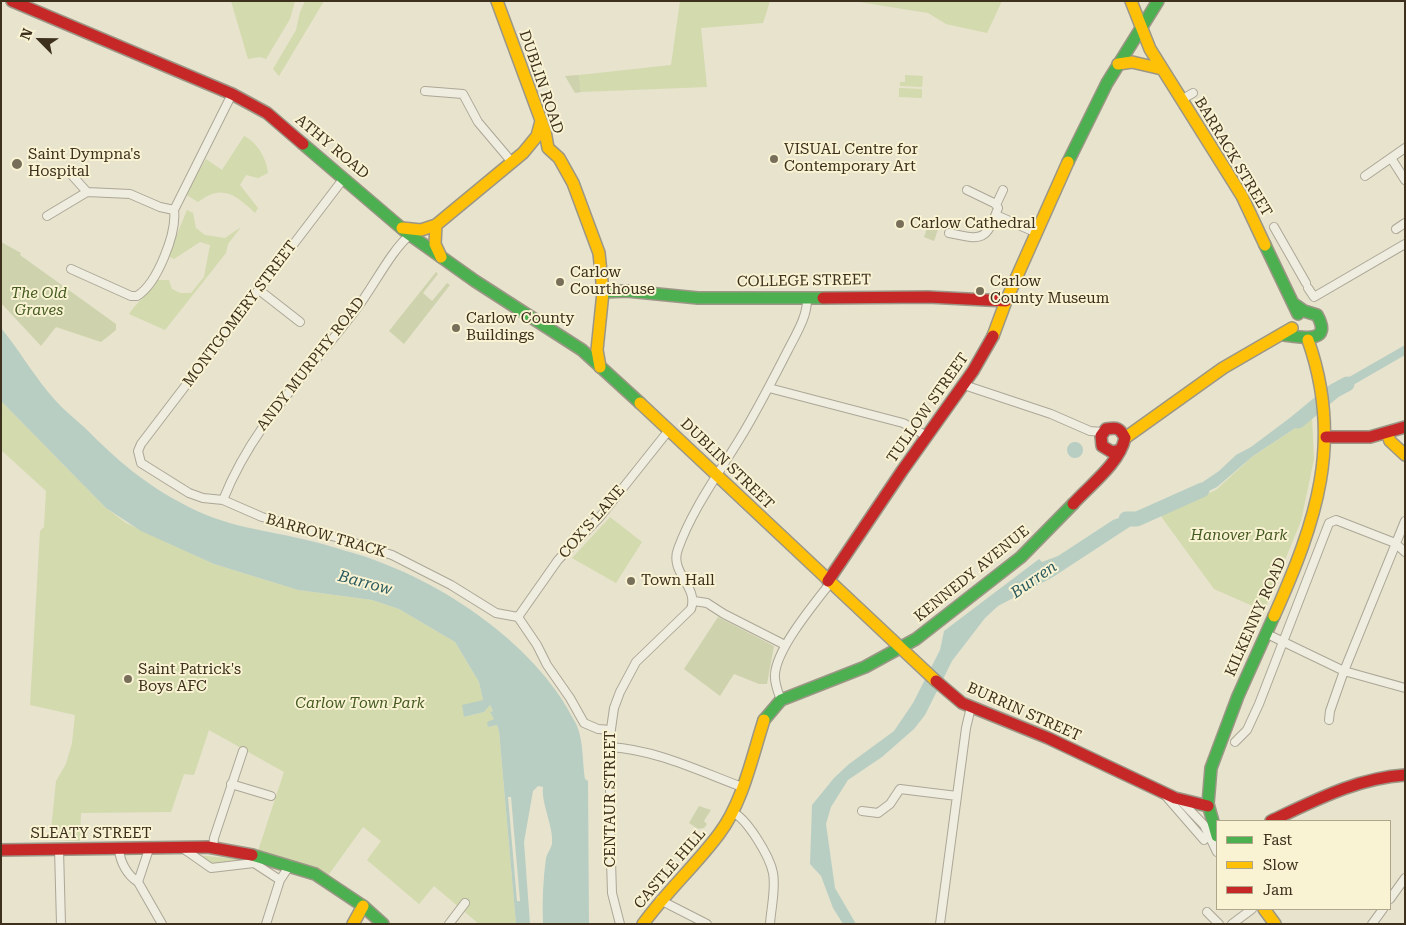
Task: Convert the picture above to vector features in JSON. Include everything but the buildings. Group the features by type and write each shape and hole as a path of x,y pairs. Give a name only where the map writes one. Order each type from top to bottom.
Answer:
{"main road":[{"name":"ATHY ROAD","path":"12,1 232,94 267,113 406,231 442,257 578,346 601,369"},
{"name":"DUBLIN ROAD","path":"497,1 541,120 548,148 559,158 573,183 599,253 603,292 597,350 601,369"},
{"name":"BARRACK STREET","path":"1131,1 1140,28 1162,69 1181,100 1232,171 1242,196 1298,310"},
{"name":"TULLOW STREET","path":"830,582 926,436 984,355 1069,158 1118,64 1158,1"},
{"path":"1118,64 1132,62 1162,69"},
{"path":"406,231 421,230 436,225 523,153 537,136 541,120"},
{"path":"523,153 538,148 548,148"},
{"path":"436,225 435,244 442,257"},
{"name":"COLLEGE STREET","path":"603,292 617,290 698,298 807,298 884,295 1006,301"},
{"path":"1298,310 1313,312 1319,318 1321,327 1312,342 1291,333 1293,321 1298,310"},
{"path":"1123,434 1162,412 1224,368 1291,333"},
{"path":"578,346 587,344 598,335"},
{"name":"KILKENNY ROAD","path":"1216,833 1208,806 1208,784 1211,768 1238,694 1300,555 1315,510 1322,481 1326,437 1325,414 1312,342"},
{"name":"DUBLIN STREET","path":"601,369 669,430 830,582"},
{"path":"1100,474 1102,441 1110,427 1123,434"},
{"path":"1326,437 1370,437 1405,427"},
{"path":"1387,433 1390,442 1405,455"},
{"path":"1102,441 1112,452 1120,450 1124,445 1123,434"},
{"name":"KENNEDY AVENUE","path":"781,700 865,667 916,639 1021,557 1109,466 1120,450"},
{"name":"BURRIN STREET","path":"830,582 944,690 971,707 1048,738 1180,800 1208,806"},
{"name":"CASTLE HILL","path":"643,924 660,900 720,833 732,812 742,787 764,720 781,700"},
{"path":"1273,820 1318,798 1377,779 1405,775"},
{"name":"SLEATY STREET","path":"1,850 213,848 290,865 315,874 363,906 383,924"},
{"path":"353,924 363,906"},
{"path":"1265,910 1275,924"}],"street":[{"path":"425,91 463,94 478,122 512,161"},
{"path":"1181,100 1193,93"},
{"path":"71,269 131,296 137,296 152,281 169,242 176,220 174,210 232,94"},
{"path":"1365,176 1405,148"},
{"path":"1391,158 1405,180"},
{"path":"70,173 86,192"},
{"name":"MONTGOMERY STREET","path":"138,451 141,444 344,178"},
{"path":"966,190 996,205"},
{"path":"949,233 971,238 987,234 996,215 998,208 996,205 1003,190"},
{"path":"47,216 86,192 130,194 160,207 174,210"},
{"path":"996,215 1037,233"},
{"path":"1396,229 1405,224"},
{"path":"1274,227 1314,297 1405,244"},
{"name":"ANDY MURPHY ROAD","path":"223,500 254,437 272,412 357,308 406,231"},
{"path":"1269,252 1284,244"},
{"path":"259,290 300,322"},
{"path":"784,646 707,603 694,601 692,593 678,571 676,562 677,551 697,507 769,388 805,314 807,298"},
{"path":"964,385 1051,414 1090,431 1102,441"},
{"path":"769,388 903,423 926,436"},
{"name":"COX'S LANE","path":"518,617 558,560 599,518 669,430"},
{"name":"BARROW TRACK","path":"138,451 141,463 179,488 202,498 223,500 262,517 392,555 451,585 496,613 518,617"},
{"path":"1235,742 1246,730 1254,713 1324,532 1331,521 1336,520 1395,543 1405,552"},
{"path":"1329,720 1330,711 1344,671 1351,660 1395,543 1405,522"},
{"path":"781,700 774,675 778,659 784,646 830,582"},
{"name":"CENTAUR STREET","path":"620,924 612,893 610,730 620,692 636,662 691,609 694,601"},
{"path":"518,617 538,645 548,666 570,698 584,723 598,729 610,730"},
{"path":"1265,633 1344,671 1405,688"},
{"path":"940,924 966,728 971,707"},
{"path":"610,747 625,748 663,757 742,787"},
{"path":"213,848 242,751"},
{"path":"231,784 271,796"},
{"path":"862,811 878,813 890,804 900,789 957,796"},
{"path":"1163,792 1165,797 1204,840"},
{"name":"BURRIN STREET","path":"1180,800 1204,825 1216,850"},
{"path":"732,812 740,815 750,828 773,872 770,924"},
{"path":"182,847 211,868 254,863 280,880"},
{"path":"59,849 61,924"},
{"path":"120,849 120,859 131,878 138,882 162,924"},
{"path":"138,882 149,849"},
{"path":"266,924 280,880 290,865"},
{"path":"1391,898 1405,878"},
{"path":"660,900 707,924"},
{"path":"449,924 465,903"},
{"path":"1232,924 1251,910"},
{"path":"1372,924 1382,910"},
{"path":"1207,912 1219,924"}],"green space":[{"path":"231,1 295,1 290,19 266,59 260,57 248,59"},
{"path":"305,1 324,1 279,76 273,69 296,30 300,12"},
{"path":"680,1 770,1 763,23 701,28 707,87 581,92 579,75 671,65"},
{"path":"853,1 1002,1 987,33 946,24 928,13"},
{"path":"579,75 581,92 575,93 565,76"},
{"path":"905,75 923,76 922,87 900,86 900,82 905,82"},
{"path":"899,88 922,89 922,98 899,97"},
{"path":"244,136 253,142 260,152 266,162 268,173 258,178 246,175 240,185 258,208 255,213 235,196 228,194 214,193 198,202 185,194 206,159 222,170"},
{"path":"187,210 193,213 196,228 205,235 225,238 241,227 228,244 226,253 165,330 129,314 157,280 169,280 172,289 180,293 191,293 204,277 210,245 200,242 174,259 168,256"},
{"path":"930,220 940,224 934,241 924,237"},
{"name":"The Old Graves","path":"1,242 21,253 20,255 116,324 116,330 101,342 56,327 41,346 1,303"},
{"path":"436,272 438,274 423,293 432,301 447,283 450,285 404,344 389,331"},
{"name":"Carlow Town Park","path":"1,401 106,508 126,523 214,564 298,590 372,600 399,609 455,642 479,682 483,700 464,717 484,712 490,705 493,711 490,712 494,719 488,727 497,725 499,731 516,924 479,924 434,886 419,904 367,860 381,841 363,827 327,877 307,865 258,851 284,772 209,730 194,775 184,774 171,812 81,813 80,841 50,840 56,781 66,764 72,743 75,715 30,705 40,531 44,527 46,491 1,450"},
{"name":"Hanover Park","path":"1312,417 1314,459 1301,521 1264,611 1214,589 1160,515 1216,490 1253,456"},
{"path":"610,517 642,542 616,583 572,558"},
{"path":"718,617 774,646 767,684 759,684 734,674 720,696 684,669"},
{"path":"699,806 711,810 704,821 707,824 704,828 698,829 689,823"},
{"path":"195,855 248,860 211,865"}],"water":[{"name":"Barrow","path":"1,328 58,404 119,460 170,497 223,521 332,547 379,562 412,576 446,594 478,615 508,638 534,664 557,692 575,722 580,735 585,779 588,781 589,924 543,924 545,866 552,844 552,837 543,787 538,786 533,791 524,842 530,924 516,924 499,731 497,725 488,727 487,722 494,719 490,712 493,711 490,705 484,712 464,717 462,705 483,700 479,682 455,642 399,609 372,600 298,590 214,564 141,531 106,508 1,401"},
{"path":"1405,345 1405,355 1341,392 1331,400 1330,388"},
{"path":"1311,402 1312,417 1253,456 1217,487 1186,502 1182,492 1197,486 1219,471 1236,455 1251,447"},
{"path":"1075,442 1083,450 1075,458 1067,450"},
{"path":"1143,509 1146,521 1131,526 1053,577 998,606 985,618 952,661 925,715 914,729 882,757 848,780 831,807 826,824 835,888 856,924 843,924 833,908 821,876 810,864 812,805 834,778 849,764 894,731 913,703 940,650 944,631 1039,559 1042,562 1058,556 1113,520"}],"pier":[{"path":"508,797 511,797 520,901 517,901"}],"waterway":[{"name":"Burren","path":"1298,421 1334,391 1347,384"},
{"name":"Burren","path":"1126,519 1137,519 1202,490"}],"traffic: fast":[{"path":"1068,162 1107,83 1158,1"},
{"path":"303,144 406,232 475,281 582,350 640,403"},
{"path":"1265,245 1298,314"},
{"path":"603,292 627,291 698,298 823,298"},
{"path":"1284,335 1312,337 1318,335 1321,331 1317,315 1304,311 1294,304"},
{"path":"764,720 781,700 865,667 916,639 1021,557 1073,504"},
{"path":"1216,832 1208,804 1211,768 1238,696 1274,616"},
{"path":"252,855 315,874 363,906 383,924"}],"traffic: slow":[{"path":"497,1 545,131 548,148 559,158 573,183 599,253 603,292 597,350 600,367"},
{"path":"1131,1 1150,49 1242,196 1265,245"},
{"path":"1118,64 1132,62 1162,69"},
{"path":"402,228 421,230 436,225 523,153 537,136 541,121"},
{"path":"993,336 1006,301 1068,162"},
{"path":"436,225 435,244 441,257"},
{"path":"1125,438 1223,368 1292,328"},
{"path":"1274,616 1302,548 1313,514 1320,481 1324,447 1324,413 1319,377 1308,340"},
{"path":"640,403 936,681"},
{"path":"1387,433 1390,441 1405,455"},
{"path":"643,924 719,834 727,821 741,794 764,720"},
{"path":"353,924 363,906"},
{"path":"1265,910 1275,924"}],"traffic: jam":[{"path":"12,1 232,94 267,113 303,144"},
{"path":"823,298 928,297 1006,301"},
{"path":"828,581 902,471 973,371 993,336"},
{"path":"1326,437 1370,437 1405,427"},
{"path":"1073,504 1103,474 1122,448 1125,438 1121,432 1116,428 1106,429 1101,436 1102,446 1112,452 1120,450"},
{"path":"936,681 962,703 1048,738 1175,798 1208,806"},
{"path":"1273,820 1320,798 1353,786 1387,777 1405,775"},
{"path":"1,850 208,847 252,855"}],"place":[{"name":"VISUAL Centre for Contemporary Art","path":"774,159"},
{"name":"Saint Dympna's Hospital","path":"17,164"},
{"name":"Carlow Cathedral","path":"900,224"},
{"name":"Carlow Courthouse","path":"560,282"},
{"name":"Carlow County Museum","path":"980,291"},
{"name":"Carlow County Buildings","path":"456,328"},
{"name":"Town Hall","path":"631,581"},
{"name":"Saint Patrick's Boys AFC","path":"128,679"}]}
